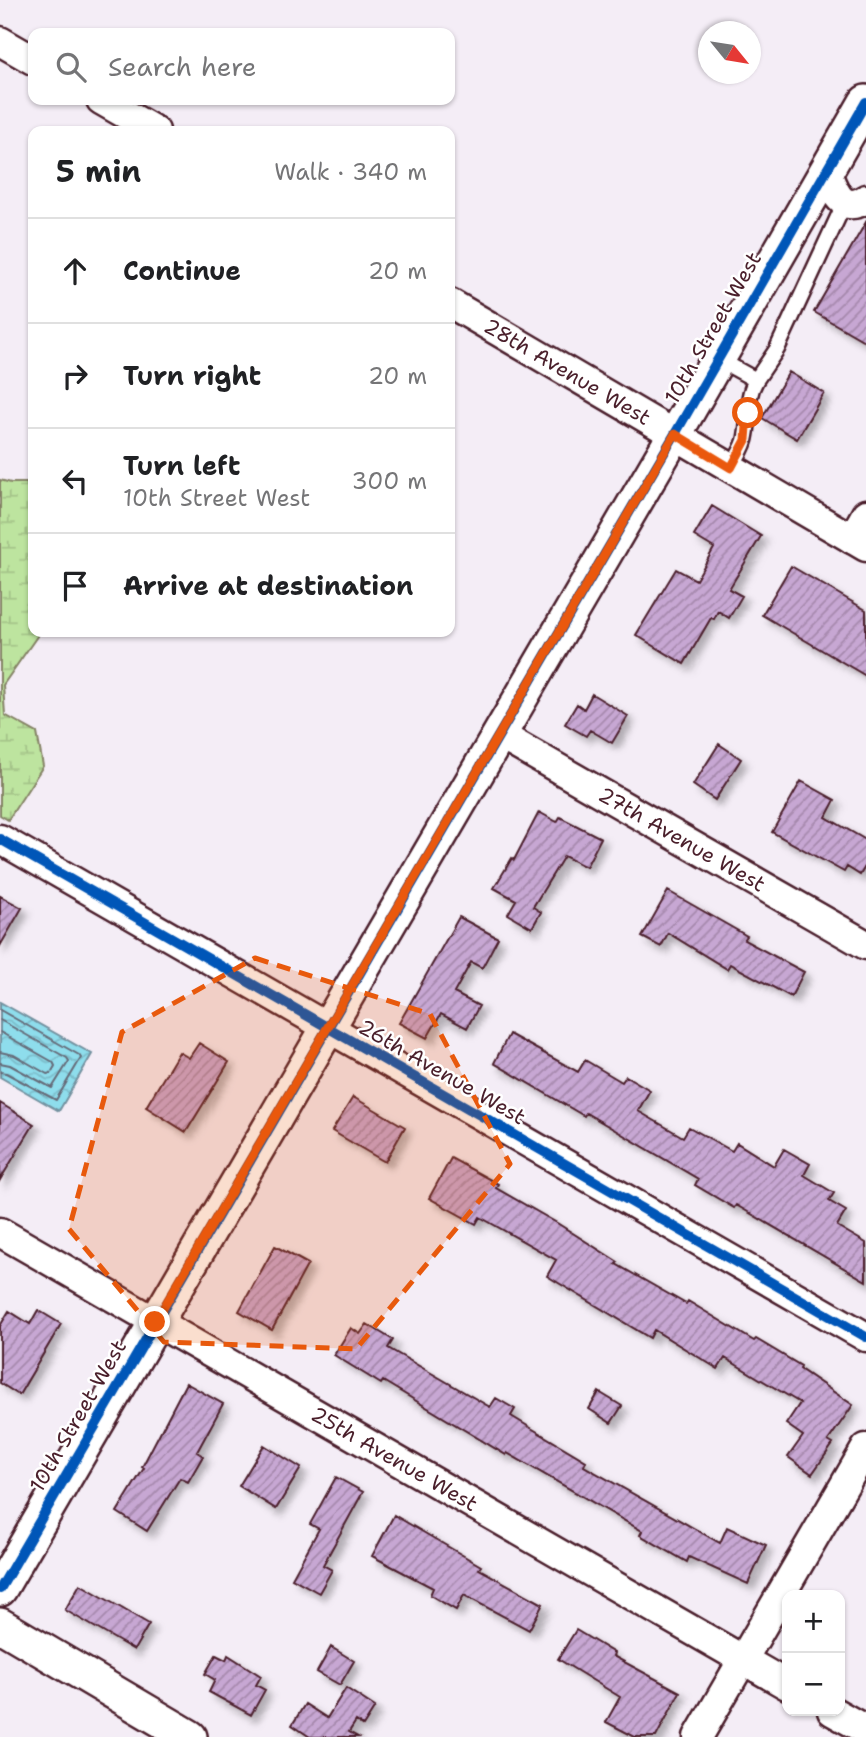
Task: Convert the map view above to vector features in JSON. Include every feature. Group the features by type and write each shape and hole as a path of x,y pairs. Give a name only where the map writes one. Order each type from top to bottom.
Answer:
{"street":[{"path":"0,41 28,57"},
{"name":"10th Street West","path":"0,1589 866,102"},
{"path":"110,105 146,126"},
{"path":"826,171 834,193 855,201"},
{"name":"28th Avenue West","path":"455,306 859,543"},
{"path":"859,543 866,514"},
{"name":"27th Avenue West","path":"498,734 866,945"},
{"name":"26th Avenue West","path":"0,839 866,1337"},
{"name":"25th Avenue West","path":"0,1232 782,1682"},
{"path":"698,1737 866,1448"},
{"path":"0,1625 190,1737"},
{"path":"841,1716 866,1730"}],"lane":[{"path":"731,468 746,440 749,392 777,349 855,201"},
{"path":"718,359 756,380"}],"highlighted area":[{"path":"255,958 430,1014 510,1164 356,1349 164,1342 69,1229 122,1032"}],"green space":[{"path":"0,480 28,483 28,637 37,637 3,685 5,715 37,733 43,766 8,820 0,815"}],"water":[{"path":"0,1002 92,1054 59,1111 0,1077"}],"building":[{"path":"866,222 866,342 814,312"},
{"path":"789,372 824,393 797,439 762,418"},
{"path":"712,506 761,536 729,589 742,596 729,618 718,611 714,619 711,618 684,664 636,635 676,569 696,580 714,548 694,536"},
{"path":"791,566 866,610 866,676 762,615"},
{"path":"592,694 628,716 612,743 590,730 586,736 565,724 577,704 584,709"},
{"path":"719,744 741,759 715,800 693,785"},
{"path":"801,781 835,800 826,817 866,840 866,865 860,875 847,867 844,872 772,832"},
{"path":"539,812 557,822 560,817 601,838 586,867 564,856 533,907 541,912 532,928 508,914 516,900 494,888 512,858 514,860"},
{"path":"668,891 747,936 744,940 804,972 791,997 730,964 727,969 668,933 661,947 642,937"},
{"path":"0,896 22,908 0,946"},
{"path":"459,917 498,938 482,968 471,962 454,993 479,1006 467,1028 441,1014 427,1038 399,1023"},
{"path":"509,1034 578,1072 585,1060 622,1082 626,1076 650,1090 638,1111 683,1137 689,1127 732,1151 737,1143 774,1166 784,1149 810,1164 804,1175 834,1193 829,1201 846,1211 837,1226 866,1243 866,1281 736,1205 734,1208 695,1185 698,1179 494,1063"},
{"path":"199,1043 229,1062 186,1132 146,1107 179,1052 189,1058"},
{"path":"353,1097 405,1127 385,1162 332,1131"},
{"path":"0,1103 34,1124 0,1180"},
{"path":"451,1158 498,1184 496,1188 557,1223 618,1262 616,1264 686,1304 688,1301 801,1366 800,1369 853,1405 828,1441 833,1444 812,1474 788,1457 803,1436 786,1424 800,1403 725,1358 718,1369 654,1330 650,1338 547,1276 556,1260 480,1217 476,1224 429,1198"},
{"path":"275,1246 308,1264 272,1330 239,1311"},
{"path":"38,1310 61,1324 19,1395 0,1383 0,1326 9,1311 30,1324"},
{"path":"367,1324 393,1340 388,1348 490,1407 496,1398 515,1409 511,1416 586,1461 584,1466 720,1543 727,1527 766,1545 748,1584 689,1557 687,1562 640,1535 642,1531 334,1355 351,1328 360,1334"},
{"path":"186,1383 223,1404 197,1452 203,1456 188,1482 180,1478 147,1531 117,1512 144,1468 142,1467"},
{"path":"599,1392 622,1406 611,1423 589,1409"},
{"path":"264,1445 301,1468 276,1509 239,1486"},
{"path":"336,1477 363,1492 323,1565 332,1570 319,1593 292,1578 319,1529 310,1524"},
{"path":"394,1515 481,1566 479,1569 543,1604 529,1630 464,1595 456,1610 430,1595 433,1588 372,1556"},
{"path":"80,1584 149,1624 134,1650 65,1610"},
{"path":"576,1630 614,1653 613,1656 680,1692 656,1737 635,1737 606,1722 620,1697 558,1659"},
{"path":"331,1647 354,1661 340,1685 317,1672"},
{"path":"216,1655 226,1660 228,1655 261,1676 256,1685 265,1690 251,1715 209,1692 215,1680 205,1674"},
{"path":"346,1688 375,1707 363,1726 356,1721 349,1732 358,1737 310,1737 292,1725 305,1704 327,1718"}],"cycle path":[{"path":"0,1589 866,102"},
{"path":"0,839 866,1337"}],"route":[{"path":"155,1322 675,434 731,468 746,440 748,413"}]}
